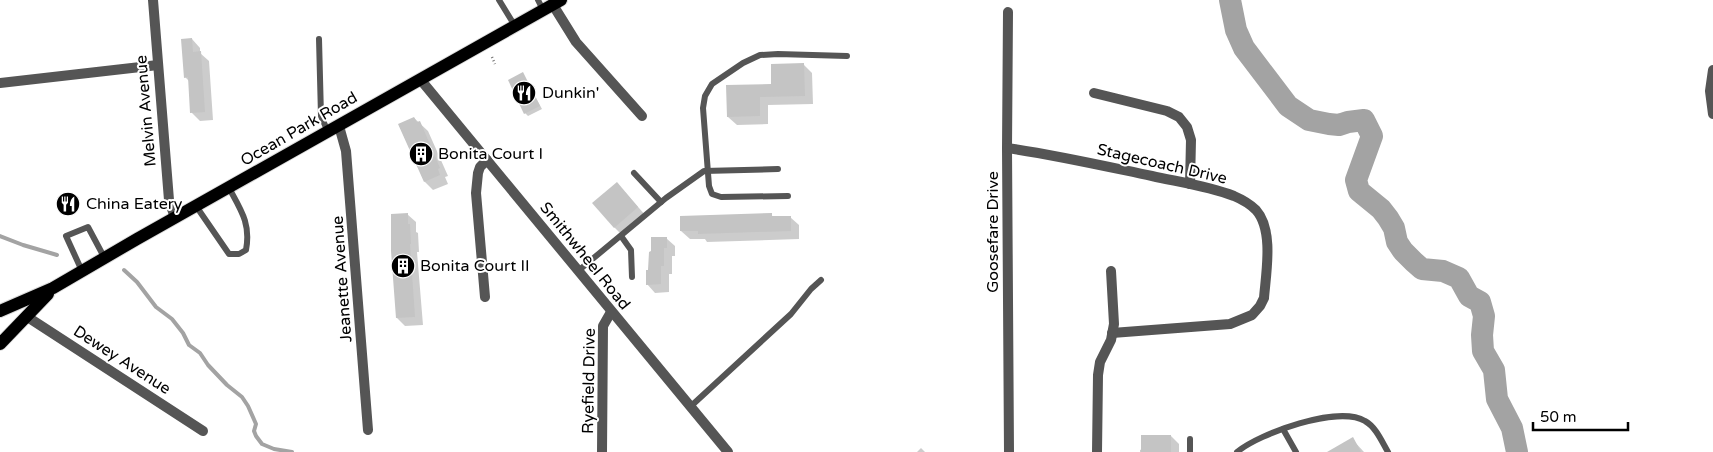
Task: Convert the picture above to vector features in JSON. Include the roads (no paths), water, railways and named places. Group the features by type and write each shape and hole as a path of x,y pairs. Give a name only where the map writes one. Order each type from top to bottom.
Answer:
{"main road":[{"name":"Ocean Park Road","path":"53,288 104,257 515,26 549,4"},
{"path":"0,311 53,288"},
{"path":"0,344 53,288"}],"street":[{"name":"Melvin Avenue","path":"152,0 169,200 175,218"},
{"path":"549,4 576,42 642,116"},
{"name":"Goosefare Drive","path":"1008,12 1009,452"},
{"path":"0,83 158,66"},
{"path":"1713,70 1710,91 1713,114"},
{"name":"Smithwheel Road","path":"420,78 728,452"},
{"path":"1094,93 1167,111 1179,117 1187,128 1190,140 1190,184"},
{"name":"Jeanette Avenue","path":"333,129 346,151 356,254 368,430"},
{"name":"Stagecoach Drive","path":"1007,148 1068,158 1190,184 1234,196 1245,201 1256,210 1264,223 1267,236 1264,298 1252,315 1230,324 1112,333"},
{"path":"485,297 476,193 480,167 487,160"},
{"path":"1097,452 1098,375 1100,362 1111,340 1114,313 1111,271"},
{"name":"Ryefield Drive","path":"602,452 603,326 611,312"},
{"name":"Dewey Avenue","path":"26,316 202,431"}],"lane":[{"path":"500,0 515,26"},
{"path":"320,39 321,116 333,129"},
{"path":"788,196 716,196 710,191 703,102 708,90 712,84 743,63 760,55 847,56"},
{"path":"578,271 692,178 708,170 778,169"},
{"path":"634,173 661,202"},
{"path":"196,206 229,254 239,254 246,250 249,236 244,215 229,188"},
{"path":"82,271 66,236 88,228 104,257"},
{"path":"621,236 631,250 632,276"},
{"path":"690,407 791,314 811,289 821,280"},
{"path":"1236,452 1252,442 1283,429 1342,416 1356,417 1366,421 1373,427 1388,452"},
{"path":"1283,429 1296,452"},
{"path":"1190,439 1190,452"}],"waterway":[{"path":"1230,0 1236,30 1244,48 1288,106 1309,120 1329,124 1339,125 1364,120 1372,136 1356,180 1359,191 1381,209 1388,218 1394,228 1397,242 1403,251 1422,269 1443,271 1459,278 1469,296 1480,302 1484,316 1483,351 1494,370 1497,399 1512,428 1517,452"},
{"path":"0,236 57,255"},
{"path":"124,270 137,282 156,307 172,319 183,333 189,345 200,353 208,365 227,385 242,397 256,424 254,431 256,436 262,444 274,449 292,452"}],"place":[{"name":"Dunkin'","path":"524,93"},
{"name":"Bonita Court I","path":"421,154"},
{"name":"China Eatery","path":"68,204"},
{"name":"Bonita Court II","path":"403,266"}]}
